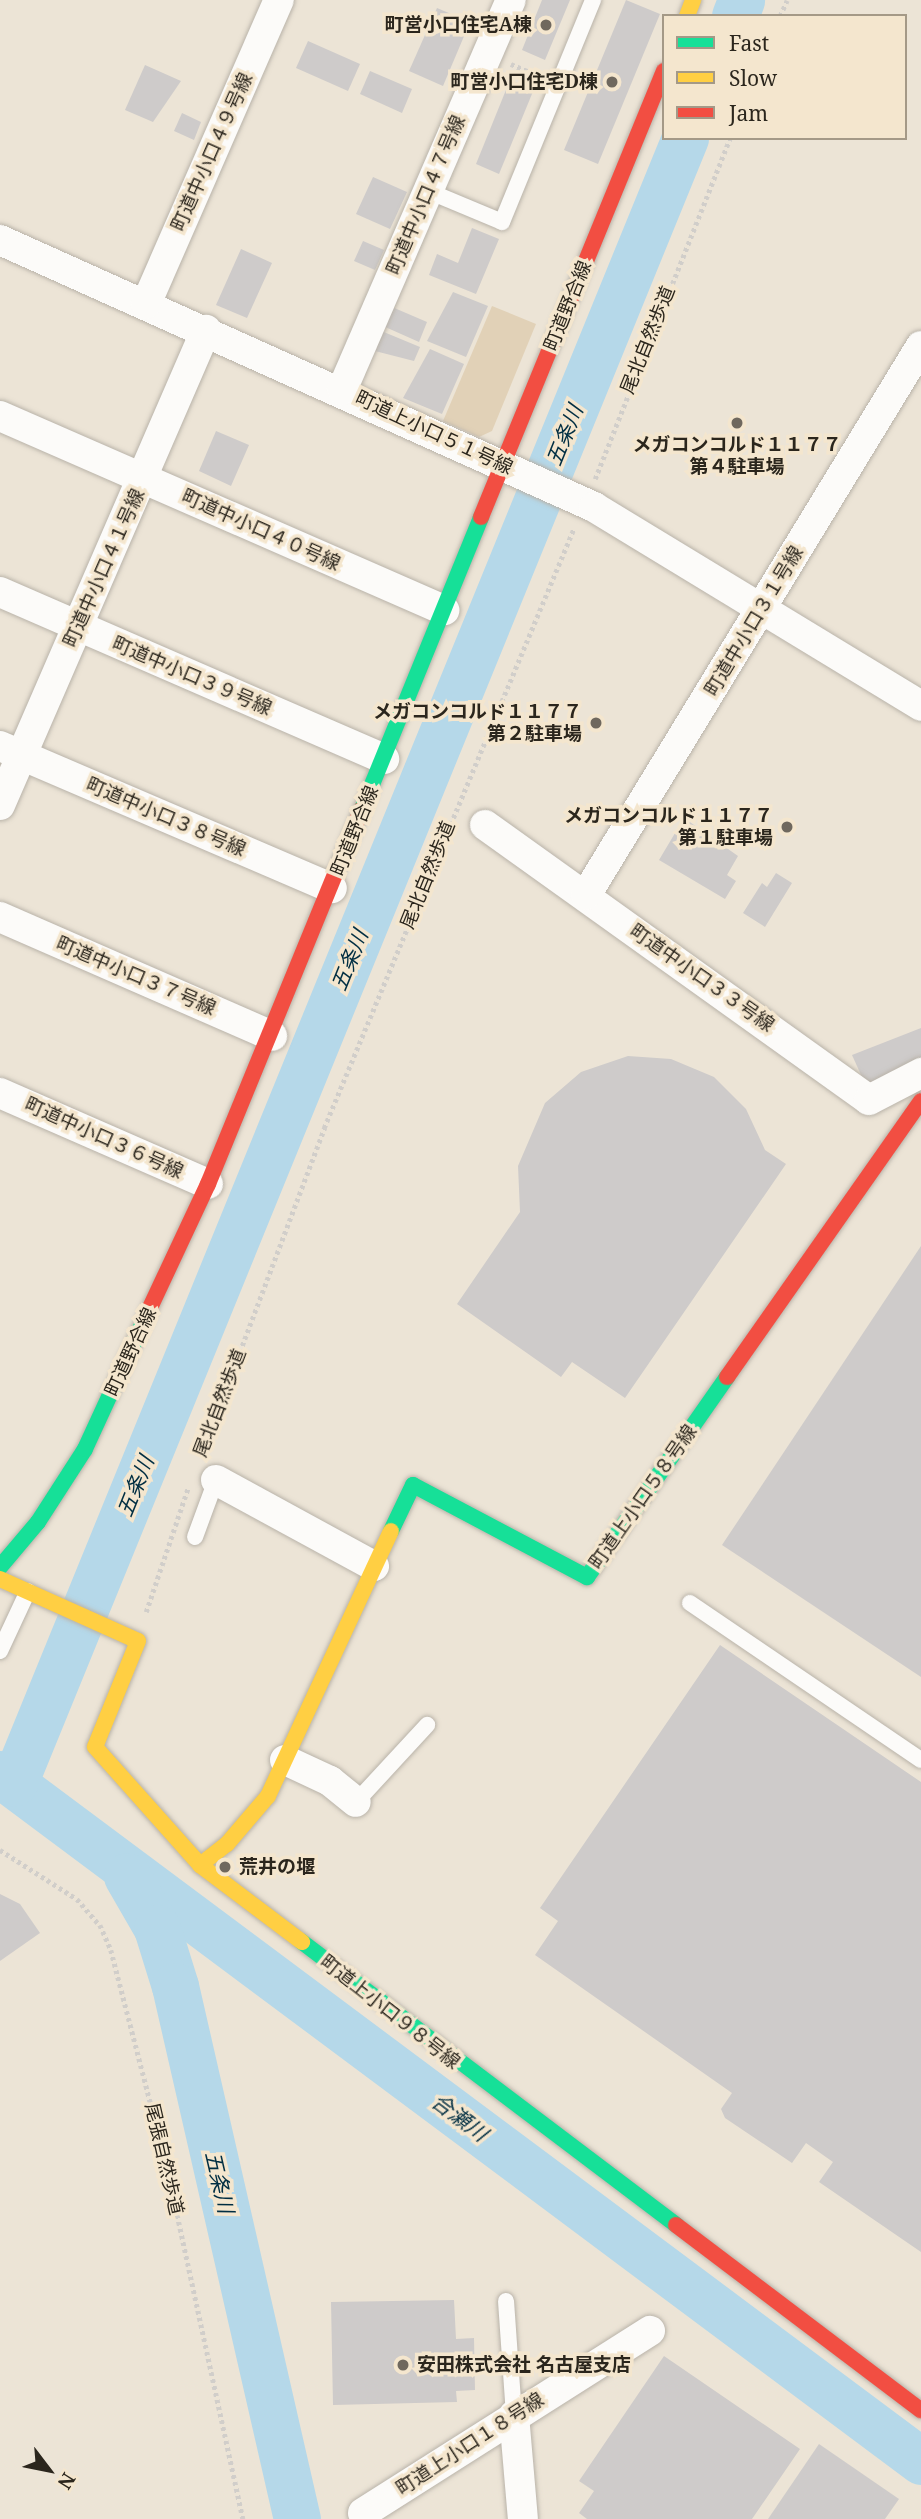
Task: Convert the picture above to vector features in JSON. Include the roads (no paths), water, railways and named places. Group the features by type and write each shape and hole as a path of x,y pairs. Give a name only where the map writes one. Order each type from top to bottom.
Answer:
{"street":[{"name":"町道中小口４９号線","path":"146,304 279,0"},
{"name":"町道中小口４７号線","path":"342,390 511,0"},
{"name":"町道野合線","path":"0,1567 42,1516 85,1449 208,1184 272,1035 445,610 508,469 662,76"},
{"name":"町道上小口５１号線","path":"0,240 342,390 587,504 921,706"},
{"name":"町道中小口４１号線","path":"0,805 11,751 79,626 206,330"},
{"name":"町道中小口３１号線","path":"586,895 921,346"},
{"name":"町道中小口４０号線","path":"0,416 445,610"},
{"name":"町道中小口３９号線","path":"0,592 384,759"},
{"name":"町道中小口３８号線","path":"11,751 332,888"},
{"name":"町道中小口３３号線","path":"485,825 869,1100 921,1073"},
{"name":"町道中小口３７号線","path":"0,917 272,1035"},
{"name":"町道中小口３６号線","path":"0,1093 208,1184"},
{"name":"町道上小口５８号線","path":"200,1865 227,1844 268,1796 412,1485 587,1577 921,1101"},
{"path":"201,1476 374,1566"},
{"path":"0,1579 32,1589"},
{"name":"町道上小口９８号線","path":"32,1589 136,1635 95,1747 200,1865 921,2410"},
{"path":"285,1760 330,1781 356,1802"},
{"name":"町道上小口１８号線","path":"363,2513 650,2331"},
{"path":"514,2415 523,2519"}],"lane":[{"path":"428,191 502,222 593,0"},
{"path":"195,1536 201,1476"},
{"path":"0,1651 32,1589"},
{"path":"690,1603 921,1760"},
{"path":"356,1802 427,1725"},
{"path":"506,2301 514,2415"}],"waterway":[{"name":"五条川","path":"736,14 741,0"},
{"name":"五条川","path":"14,1783 684,140"},
{"name":"合瀬川","path":"0,1774 921,2461"},
{"name":"五条川","path":"127,1876 157,1928 175,1986 297,2519"}],"place":[{"name":"町営小口住宅A棟","path":"546,25"},
{"name":"町営小口住宅D棟","path":"612,82"},
{"name":"メガコンコルド１１７７ 第４駐車場","path":"737,423"},
{"name":"メガコンコルド１１７７ 第２駐車場","path":"596,723"},
{"name":"メガコンコルド１１７７ 第１駐車場","path":"787,827"},
{"name":"荒井の堰","path":"225,1867"},
{"name":"安田株式会社 名古屋支店","path":"403,2365"}]}
